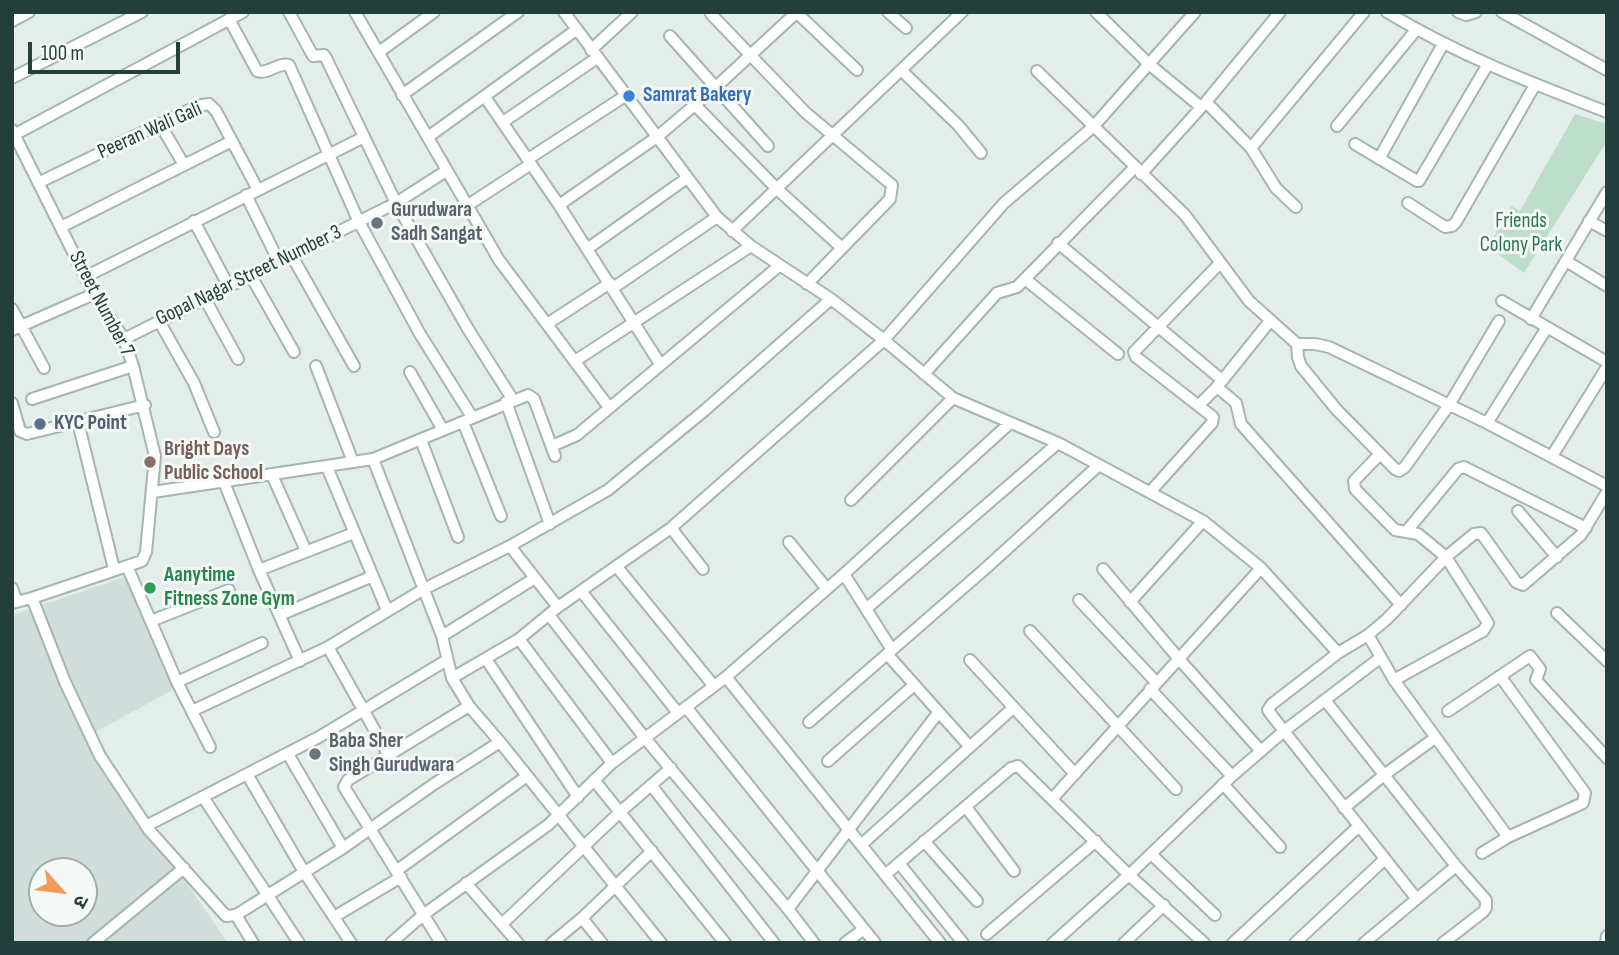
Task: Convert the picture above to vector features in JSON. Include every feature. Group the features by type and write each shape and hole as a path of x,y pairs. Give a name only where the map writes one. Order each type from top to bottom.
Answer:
{"street":[{"path":"12,21 29,12"},
{"path":"12,78 142,12"},
{"path":"13,134 243,12"},
{"path":"289,12 312,54 324,55 327,58 396,203 510,401 550,524"},
{"path":"355,12 499,260 608,406"},
{"path":"379,52 434,12"},
{"path":"402,95 518,12"},
{"path":"564,12 687,178 717,217 732,231 779,266 831,299 953,398 1058,443 1151,491 1203,522 1261,568 1338,653"},
{"path":"503,122 594,54 620,17 632,12"},
{"path":"559,205 657,137 752,55 796,12 857,70"},
{"path":"888,12 906,29"},
{"path":"732,231 962,12"},
{"path":"452,678 519,639 558,607 671,528 884,340 1004,203 1093,127 1195,12"},
{"path":"923,374 998,293 1016,289 1058,243 1204,105 1280,12"},
{"path":"1251,148 1364,12"},
{"path":"1387,12 1443,44 1535,85 1607,112"},
{"path":"1458,12 1466,15 1476,12"},
{"path":"1502,12 1607,70"},
{"path":"711,15 752,55 789,97 888,181 892,188 890,198 807,284"},
{"path":"1103,15 1150,65 1204,105 1251,148 1276,188 1296,208"},
{"path":"229,19 257,71 289,65 359,222 467,419 501,516"},
{"path":"428,137 576,30"},
{"path":"1337,126 1416,30"},
{"path":"670,36 768,146"},
{"path":"1379,159 1443,44"},
{"path":"1355,144 1419,181 1488,64"},
{"path":"901,70 958,125 981,153"},
{"path":"1037,71 1195,227 1249,301 1297,344 1329,347 1487,422 1607,486"},
{"path":"1408,203 1445,227 1452,226 1535,85"},
{"path":"468,205 625,96"},
{"path":"485,97 559,205 660,363"},
{"name":"Peeran Wali Gali","path":"40,182 197,106 209,104 216,111 258,190"},
{"path":"695,105 777,189 842,248"},
{"path":"160,124 184,165"},
{"name":"Street Number 7","path":"13,134 40,182 94,294 124,339 145,405 155,456 153,492 145,557 138,563 127,566"},
{"path":"85,277 364,137"},
{"path":"61,227 232,141"},
{"name":"Gopal Nagar Street Number 3","path":"124,339 396,203 446,171"},
{"path":"587,249 687,178"},
{"path":"1531,319 1607,192"},
{"path":"246,195 279,262"},
{"path":"547,324 717,217"},
{"path":"194,221 229,287"},
{"path":"1589,221 1607,231"},
{"path":"1058,243 1157,326 1219,384 1236,403 1241,424 1401,605"},
{"path":"575,361 751,246"},
{"path":"292,256 354,366"},
{"path":"1566,261 1607,286"},
{"path":"1151,491 1214,420 1211,414 1134,354 1157,326 1220,263"},
{"path":"153,492 373,459 528,395 534,399 554,451 577,435 608,406 779,266"},
{"path":"251,276 294,352"},
{"path":"1026,279 1118,354"},
{"path":"17,328 94,294"},
{"path":"205,299 239,359"},
{"path":"192,711 328,647 387,610 550,524 625,478 831,299"},
{"path":"1502,301 1607,364 1552,456"},
{"path":"12,309 17,328 44,368"},
{"path":"159,321 194,383 214,432"},
{"path":"1199,405 1270,321"},
{"path":"1297,344 1301,366 1336,409 1395,469 1402,470 1449,405 1499,321"},
{"path":"1487,422 1546,328"},
{"path":"32,399 133,366"},
{"path":"316,366 353,462"},
{"path":"410,372 443,430"},
{"path":"851,500 953,398"},
{"path":"12,404 20,430 25,434 145,405"},
{"path":"78,422 114,569"},
{"path":"391,943 423,915 559,816 612,763 726,677 1010,423"},
{"path":"421,440 458,537"},
{"path":"866,609 1058,443"},
{"path":"1380,454 1357,478 1353,486 1395,530 1418,534 1446,556 1488,623 1487,627 1394,680"},
{"path":"373,459 442,636 452,678 469,706 616,884 661,943"},
{"path":"808,722 1099,465"},
{"path":"327,467 387,610"},
{"path":"1406,532 1458,469 1464,467 1586,528"},
{"path":"272,475 306,551"},
{"path":"224,482 258,570 300,661"},
{"path":"1416,898 1270,713 1270,706 1338,653 1368,635 1401,605 1446,556 1474,534 1481,533 1516,582 1523,585 1586,528 1607,492"},
{"path":"1518,511 1557,557"},
{"path":"1130,602 1203,522"},
{"path":"671,528 703,569"},
{"path":"258,570 354,533"},
{"path":"789,542 827,589"},
{"path":"510,546 558,607"},
{"path":"12,588 14,602 127,566 177,682 210,747"},
{"path":"617,567 713,685"},
{"path":"1052,799 1261,568"},
{"path":"1104,569 1178,659 1260,750"},
{"path":"844,574 889,652 914,685 970,747"},
{"path":"280,615 373,576"},
{"path":"442,636 534,578"},
{"path":"151,621 229,590"},
{"path":"581,591 876,943"},
{"path":"32,598 88,733 146,826 226,916 236,915 268,895 500,742"},
{"path":"1079,600 1153,685 1280,847"},
{"path":"1557,613 1607,661"},
{"path":"549,615 644,737 814,943"},
{"path":"1030,631 1176,789"},
{"path":"1368,635 1394,680 1508,837"},
{"path":"519,639 612,763"},
{"path":"177,682 262,643"},
{"path":"328,647 388,754"},
{"path":"1448,711 1530,656 1540,669 1536,680 1607,758"},
{"path":"1053,943 1260,750 1380,657"},
{"path":"486,659 578,797"},
{"path":"146,826 288,754 447,660"},
{"path":"970,660 1075,774"},
{"path":"1482,853 1508,837 1583,803 1585,793 1500,676"},
{"path":"726,677 940,943"},
{"path":"828,761 914,685"},
{"path":"1325,701 1483,896 1486,905 1483,912 1443,943"},
{"path":"441,943 344,787 348,780 388,754 469,706"},
{"path":"861,845 1013,708"},
{"path":"788,909 938,713"},
{"path":"1344,807 1435,738"},
{"path":"288,754 342,848"},
{"path":"885,875 1015,766 1021,768 1129,875 1204,943"},
{"path":"502,924 583,846 671,768"},
{"path":"247,774 304,872 351,943"},
{"path":"334,917 398,874 527,776"},
{"path":"594,780 725,943"},
{"path":"651,785 775,943"},
{"path":"203,797 299,943"},
{"path":"966,807 1014,871"},
{"path":"1233,943 1359,826"},
{"path":"924,841 977,901"},
{"path":"987,934 1096,841"},
{"path":"552,943 652,852"},
{"path":"1151,854 1215,915"},
{"path":"1296,943 1385,859"},
{"path":"899,863 963,943"},
{"path":"1364,943 1456,866"},
{"path":"93,943 184,868"},
{"path":"466,883 518,943"},
{"path":"1125,943 1164,905"},
{"path":"236,915 253,943"},
{"path":"582,918 602,943"},
{"path":"845,943 864,929"},
{"path":"1606,943 1607,936"}],"shaded area":[{"path":"137,573 182,685 95,732 153,834 228,943 12,943 12,615"}],"green space":[{"name":"Friends Colony Park","path":"1575,114 1607,124 1607,141 1524,273 1488,247 1511,206 1520,211"}],"place":[{"name":"Samrat Bakery","path":"629,96"},
{"name":"Gurudwara Sadh Sangat","path":"377,223"},
{"name":"KYC Point","path":"40,424"},
{"name":"Bright Days Public School","path":"150,462"},
{"name":"Aanytime Fitness Zone Gym","path":"150,588"},
{"name":"Baba Sher Singh Gurudwara","path":"315,754"}]}
